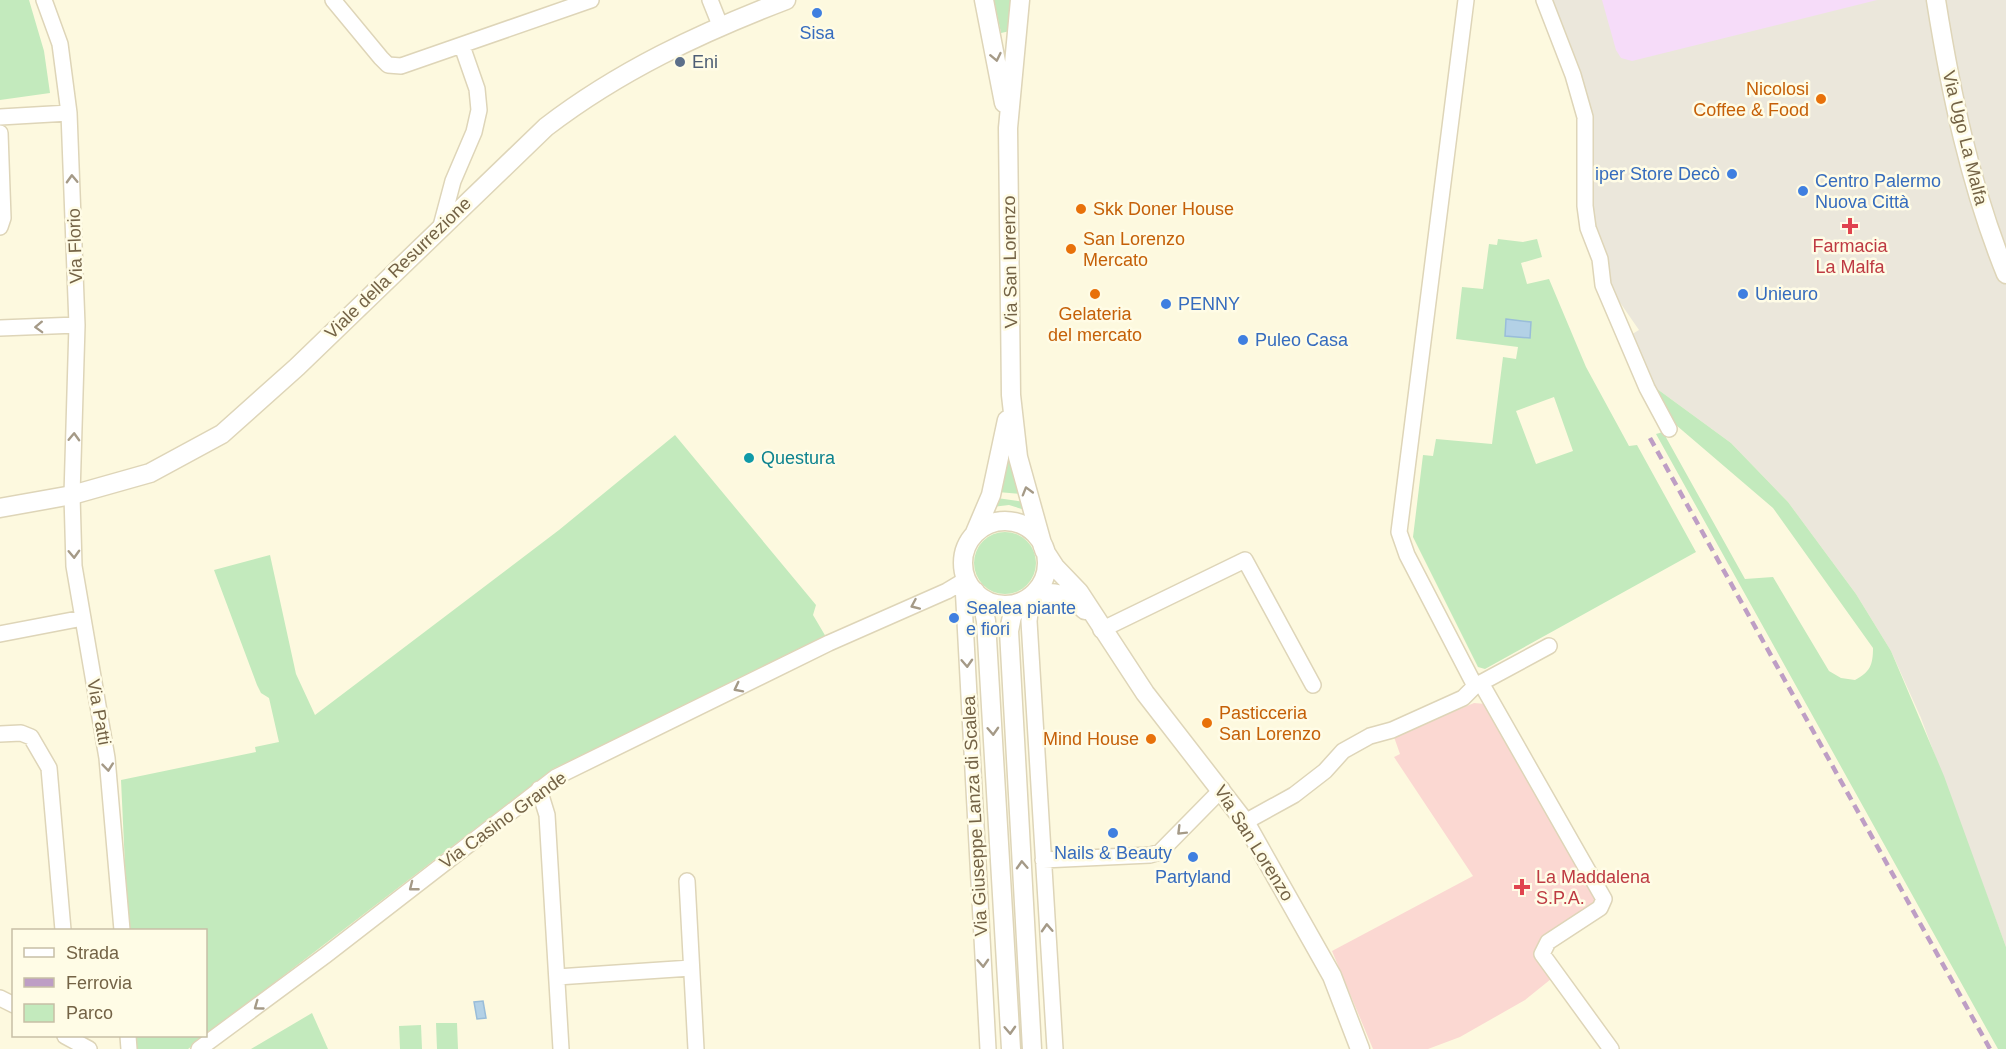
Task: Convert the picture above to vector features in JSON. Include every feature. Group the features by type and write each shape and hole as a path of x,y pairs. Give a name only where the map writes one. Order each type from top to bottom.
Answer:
{"street":[{"name":"Via Florio","path":"44,0 60,44 69,111 77,325 72,495"},
{"path":"333,0 388,65 401,66 591,0"},
{"path":"710,0 720,25"},
{"name":"Viale della Resurrezione","path":"0,508 72,495 150,473 222,434 297,367 517,153 582,99 643,63 720,25 786,0"},
{"path":"984,0 1008,128"},
{"path":"1008,128 1020,0"},
{"path":"1466,0 1399,522 1407,555 1478,685 1604,899 1600,908 1548,942 1542,954 1611,1049"},
{"path":"1544,0 1574,75 1585,117 1585,206 1588,228 1600,259 1603,285 1647,388 1670,429"},
{"name":"Via Ugo La Malfa","path":"1936,0 1948,72 1971,175 2006,274"},
{"path":"441,226 453,182 474,132 479,110 477,89 462,46"},
{"path":"0,117 69,111"},
{"name":"Via San Lorenzo","path":"1008,128 1011,395 1018,457 1043,548 1055,567 1079,592 1100,628 1146,693 1222,789 1245,822 1332,976 1360,1049"},
{"path":"0,133 3,218 0,227"},
{"path":"0,328 77,325"},
{"name":"Via San Lorenzo","path":"973,538 995,483 1011,395"},
{"name":"Via Patti","path":"72,495 74,566 107,758 122,929"},
{"path":"1028,599 997,604 985,599 968,585 964,560 973,538 984,527 1006,521 1027,528 1043,548 1047,565 1045,579 1028,599 1012,616 1009,631 1032,1049"},
{"path":"1100,628 1245,560 1313,685"},
{"name":"Via Casino Grande","path":"199,1049 326,955 556,777 829,643 968,585"},
{"name":"Via Giuseppe Lanza di Scalea","path":"968,585 988,1049"},
{"name":"Via Giuseppe Lanza di Scalea","path":"968,585 983,606 986,621 1011,1049"},
{"name":"Via San Lorenzo","path":"1028,599 1049,593 1069,598 1082,607 1100,628"},
{"path":"1028,599 1054,1049"},
{"path":"0,634 83,618"},
{"path":"1245,822 1294,795 1325,771 1343,751 1370,736 1392,730 1463,698 1478,685 1549,646"},
{"path":"0,734 21,733 31,737 49,768 63,929"},
{"path":"539,789 547,815 561,1049"},
{"path":"1043,860 1150,855 1160,852 1222,789"},
{"path":"687,881 696,1049"},
{"path":"557,977 691,968"},
{"path":"68,1037 89,1049"}],"shaded area":[{"path":"1551,0 2006,0 2006,947 1921,718 1891,651 1856,594 1788,502 1731,443 1649,383 1629,336 1639,330 1610,288 1592,218 1590,115"},
{"path":"1602,0 1877,0 1632,61 1621,58 1616,50"},
{"name":"La Maddalena S.P.A.","path":"1474,703 1486,704 1597,898 1594,904 1542,938 1536,949 1537,960 1551,979 1525,1000 1460,1037 1428,1049 1373,1049 1332,951 1473,876 1394,757 1400,754 1394,737"}],"green space":[{"path":"0,0 29,0 44,51 50,93 0,100"},
{"path":"994,0 1013,0 1010,31 1001,33"},
{"path":"1498,239 1523,242 1537,239 1542,257 1521,263 1527,284 1549,279 1586,367 1629,446 1637,445 1696,552 1485,669 1478,667 1413,537 1423,455 1433,456 1436,439 1492,444 1503,357 1516,359 1518,347 1456,339 1462,287 1483,289 1489,244 1497,245","holes":["1554,397 1573,451 1536,464 1516,411"]},
{"path":"1649,383 1731,443 1788,502 1856,594 1891,651 1944,776 2006,947 2006,1049 1998,1049 1656,434 1663,432 1745,579 1773,577 1829,671 1841,678 1855,680 1870,667 1873,648 1773,508 1676,425"},
{"path":"675,435 816,605 813,615 826,637 553,769 207,1034 207,929 128,929 121,780 256,752 255,747 279,742 269,698 261,693 257,685 214,570 270,555 296,674 315,715 559,530"},
{"path":"1007,448 1022,494 998,492"},
{"path":"997,498 1025,502 1028,511 1009,505 992,507"},
{"path":"1005,532 1027,541 1036,563 1027,585 1005,594 983,585 974,563 983,541"},
{"path":"312,1013 328,1049 251,1049"},
{"path":"436,1023 457,1023 458,1049 437,1049"},
{"path":"421,1025 422,1049 400,1049 399,1026"},
{"path":"135,1037 204,1037 188,1049 136,1049"}],"water":[{"path":"1506,319 1531,322 1530,338 1505,336"},
{"path":"483,1001 486,1018 477,1019 474,1002"}],"railway":[{"path":"1650,438 1990,1049"}],"place":[{"name":"Sisa","path":"817,13"},
{"name":"Eni","path":"680,62"},
{"name":"Nicolosi Coffee & Food","path":"1821,99"},
{"name":"iper Store Decò","path":"1732,174"},
{"name":"Centro Palermo Nuova Città","path":"1803,191"},
{"name":"Skk Doner House","path":"1081,209"},
{"name":"Farmacia La Malfa","path":"1850,226"},
{"name":"San Lorenzo Mercato","path":"1071,249"},
{"name":"Gelateria del mercato","path":"1095,294"},
{"name":"Unieuro","path":"1743,294"},
{"name":"PENNY","path":"1166,304"},
{"name":"Puleo Casa","path":"1243,340"},
{"name":"Questura","path":"749,458"},
{"name":"Sealea piante e fiori","path":"954,618"},
{"name":"Pasticceria San Lorenzo","path":"1207,723"},
{"name":"Mind House","path":"1151,739"},
{"name":"Nails & Beauty","path":"1113,833"},
{"name":"Partyland","path":"1193,857"},
{"name":"La Maddalena S.P.A.","path":"1522,887"}]}
